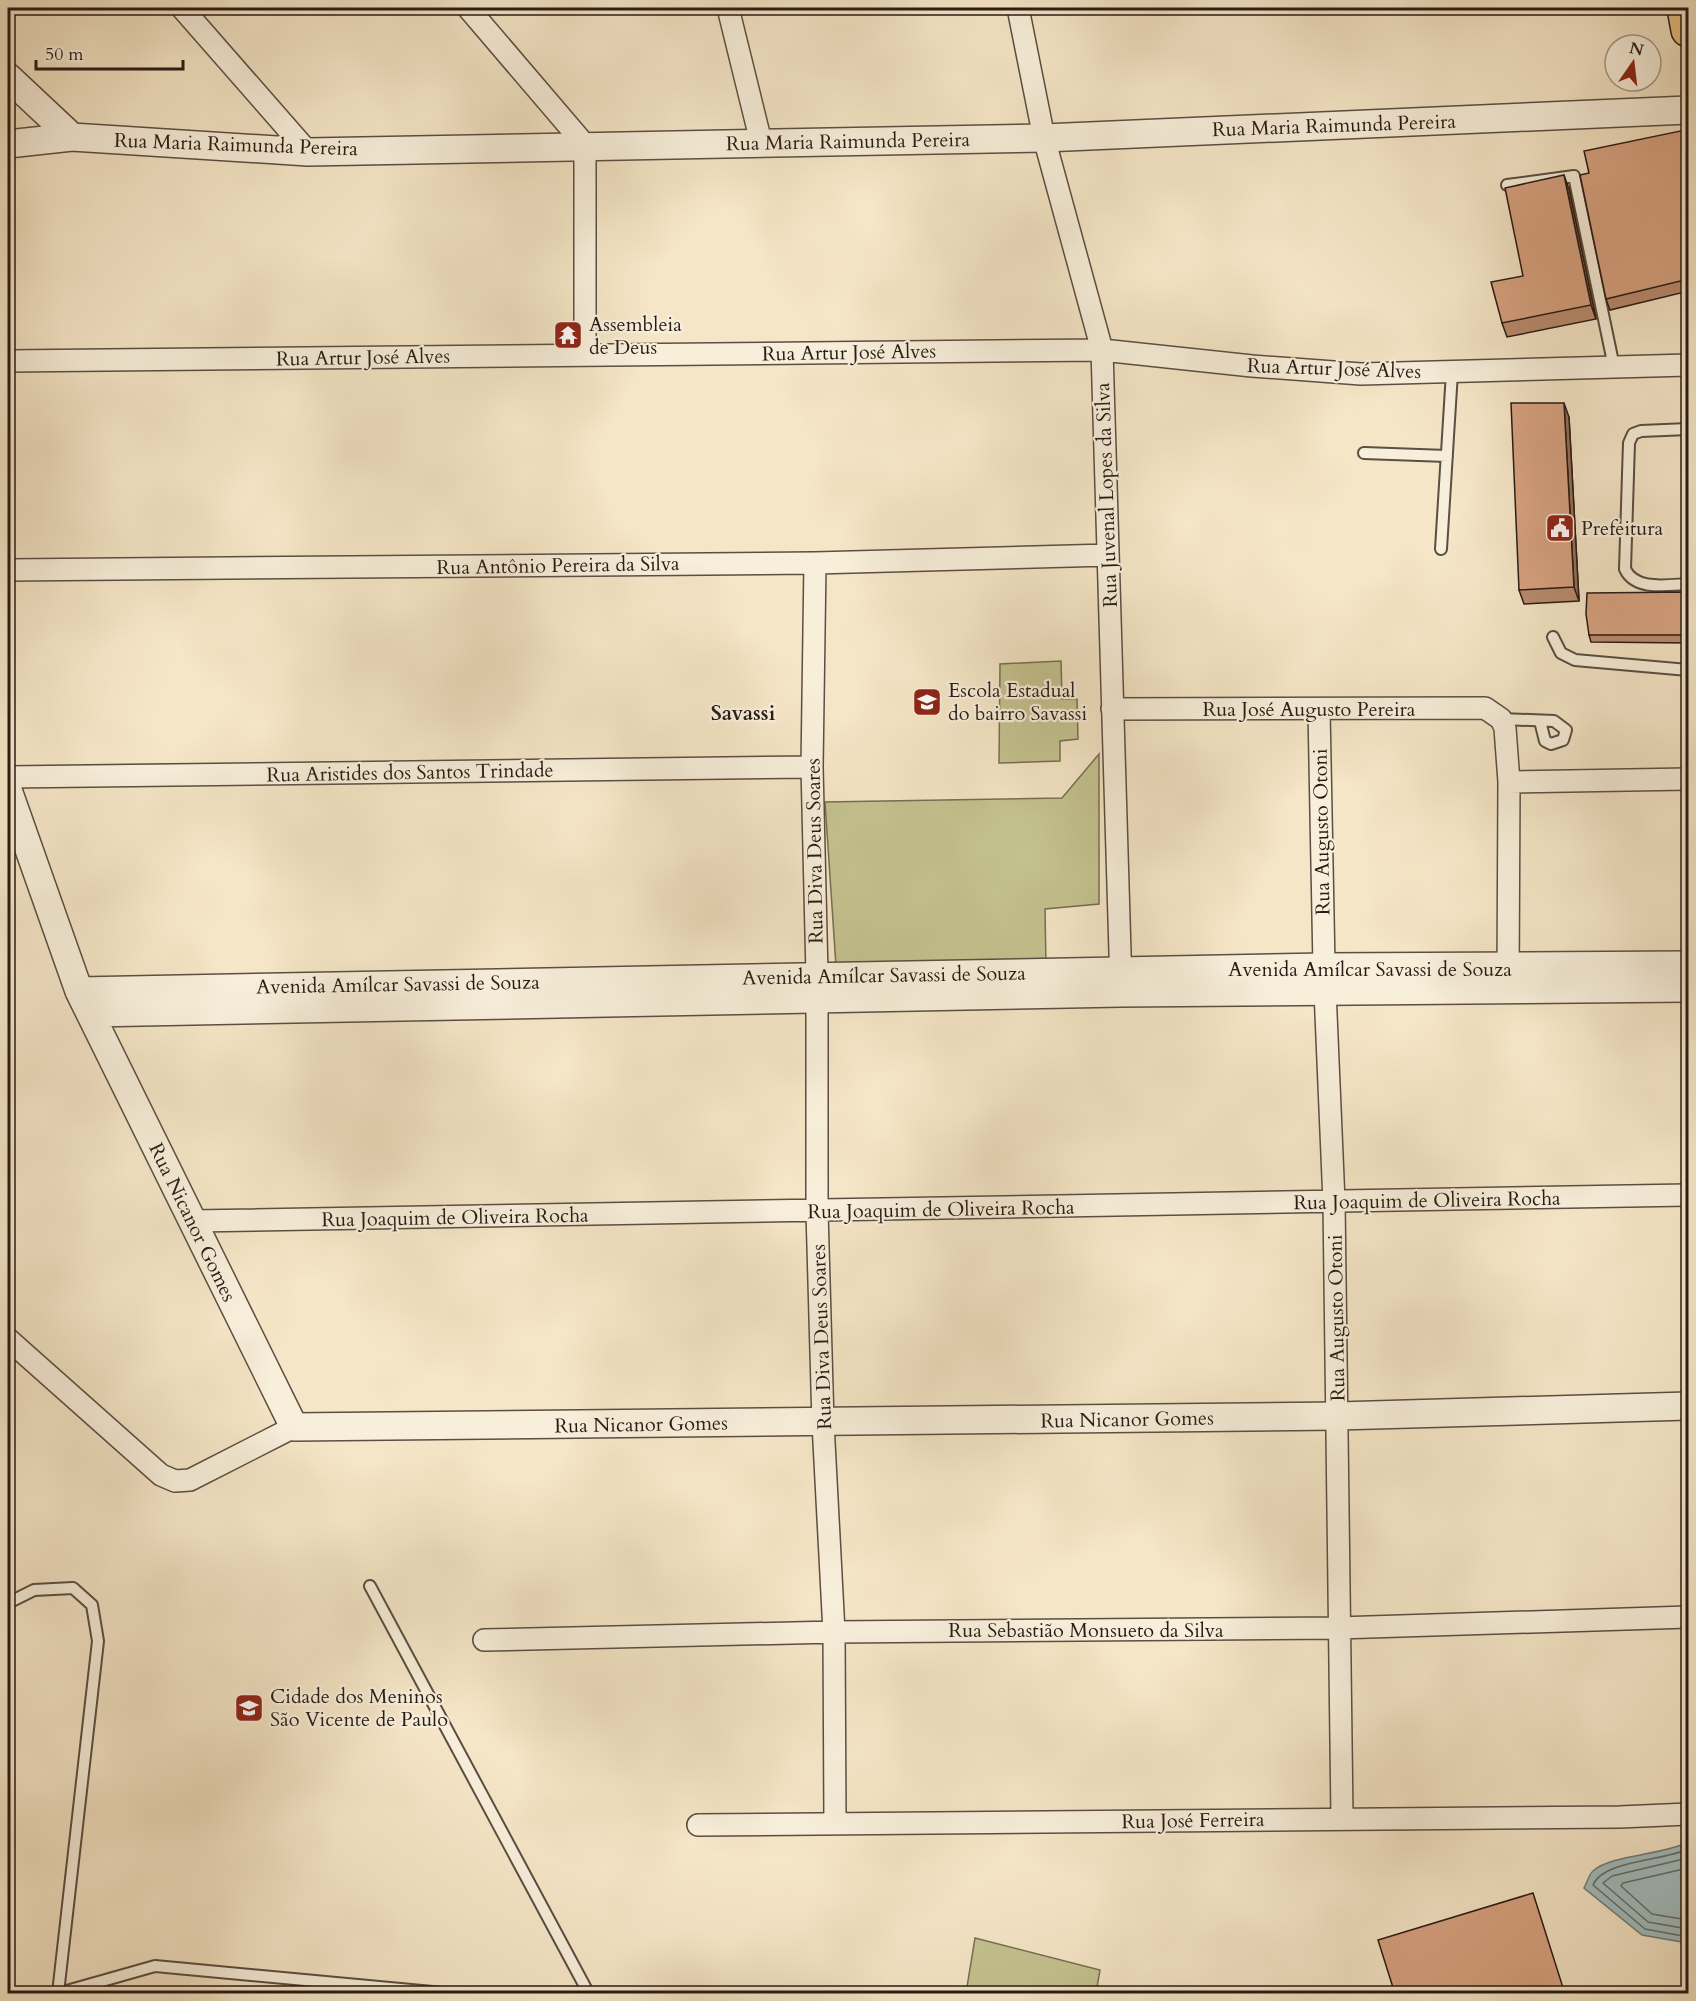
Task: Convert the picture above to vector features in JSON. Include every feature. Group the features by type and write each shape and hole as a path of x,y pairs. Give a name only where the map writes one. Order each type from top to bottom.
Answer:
{"highway":[{"path":"1684,8 1689,30"}],"street":[{"path":"182,8 308,152"},
{"path":"468,8 585,145 585,354"},
{"path":"728,8 761,142"},
{"name":"Rua Juvenal Lopes da Silva","path":"1018,8 1044,138 1102,350 1120,983"},
{"path":"8,77 72,137"},
{"name":"Rua Maria Raimunda Pereira","path":"8,144 72,137 308,152 1044,138 1689,110"},
{"name":"Rua Artur José Alves","path":"8,361 1102,350 1252,366 1361,374 1689,365"},
{"name":"Rua Antônio Pereira da Silva","path":"8,570 815,563 1108,555"},
{"name":"Rua Diva Deus Soares","path":"815,563 812,767 817,987 817,1211 823,1423 834,1632 835,1823"},
{"name":"Rua José Augusto Pereira","path":"1112,709 1485,708 1501,719"},
{"name":"Rua Augusto Otoni","path":"1318,710 1334,1202 1342,1818"},
{"path":"1501,719 1505,728 1509,782 1508,978"},
{"name":"Rua Aristides dos Santos Trindade","path":"8,777 812,767"},
{"path":"1509,782 1689,778"},
{"name":"Rua Nicanor Gomes","path":"8,790 14,828 86,1002 294,1427 1338,1416 1689,1406"},
{"name":"Avenida Amílcar Savassi de Souza","path":"86,1002 817,987 1508,978 1689,965"},
{"name":"Avenida Amílcar Savassi de Souza","path":"1508,978 1689,988"},
{"name":"Rua Joaquim de Oliveira Rocha","path":"193,1221 1689,1195"},
{"path":"8,1339 161,1475 174,1481 190,1480 294,1427"},
{"name":"Rua Sebastião Monsueto da Silva","path":"484,1640 834,1632 1338,1628 1689,1617"},
{"name":"Rua José Ferreira","path":"698,1826 1689,1814"}],"lane":[{"path":"1507,185 1574,176 1614,367"},
{"path":"1441,549 1452,372"},
{"path":"1689,429 1641,431 1633,434 1629,443 1625,569 1629,578 1641,584 1689,584"},
{"path":"1364,453 1446,456"},
{"path":"1553,637 1561,653 1575,660 1689,670"},
{"path":"1501,719 1540,721"},
{"path":"370,1586 589,1994"},
{"path":"8,1604 34,1590 73,1588 92,1605 98,1641 57,1993 155,1966 454,1994"}],"shaded area":[{"path":"1061,661 1062,699 1077,699 1078,739 1060,741 1060,761 999,763 1000,664"},
{"path":"1099,754 1099,904 1045,909 1046,966 836,966 825,802 1062,798"},
{"path":"975,1938 1100,1970 1096,1993 966,1993"}],"water":[{"path":"1688,1842 1688,1943 1642,1935 1584,1888 1592,1872 1601,1866"}],"building":[{"path":"1685,130 1689,142 1689,279 1606,299 1580,175 1589,173 1584,151"},
{"path":"1564,175 1591,305 1502,323 1491,282 1523,276 1505,188"},
{"path":"1511,403 1564,403 1574,587 1519,590"},
{"path":"1689,592 1689,635 1589,635 1586,614 1587,593"},
{"path":"1533,1893 1565,1994 1395,1994 1378,1940"}],"place":[{"name":"Assembleia de Deus","path":"568,335"},
{"name":"Prefeitura","path":"1560,528"},
{"name":"Escola Estadual do bairro Savassi","path":"927,702"},
{"name":"Cidade dos Meninos São Vicente de Paulo","path":"249,1708"}],"district":[{"name":"Savassi","path":"743,713"}]}
